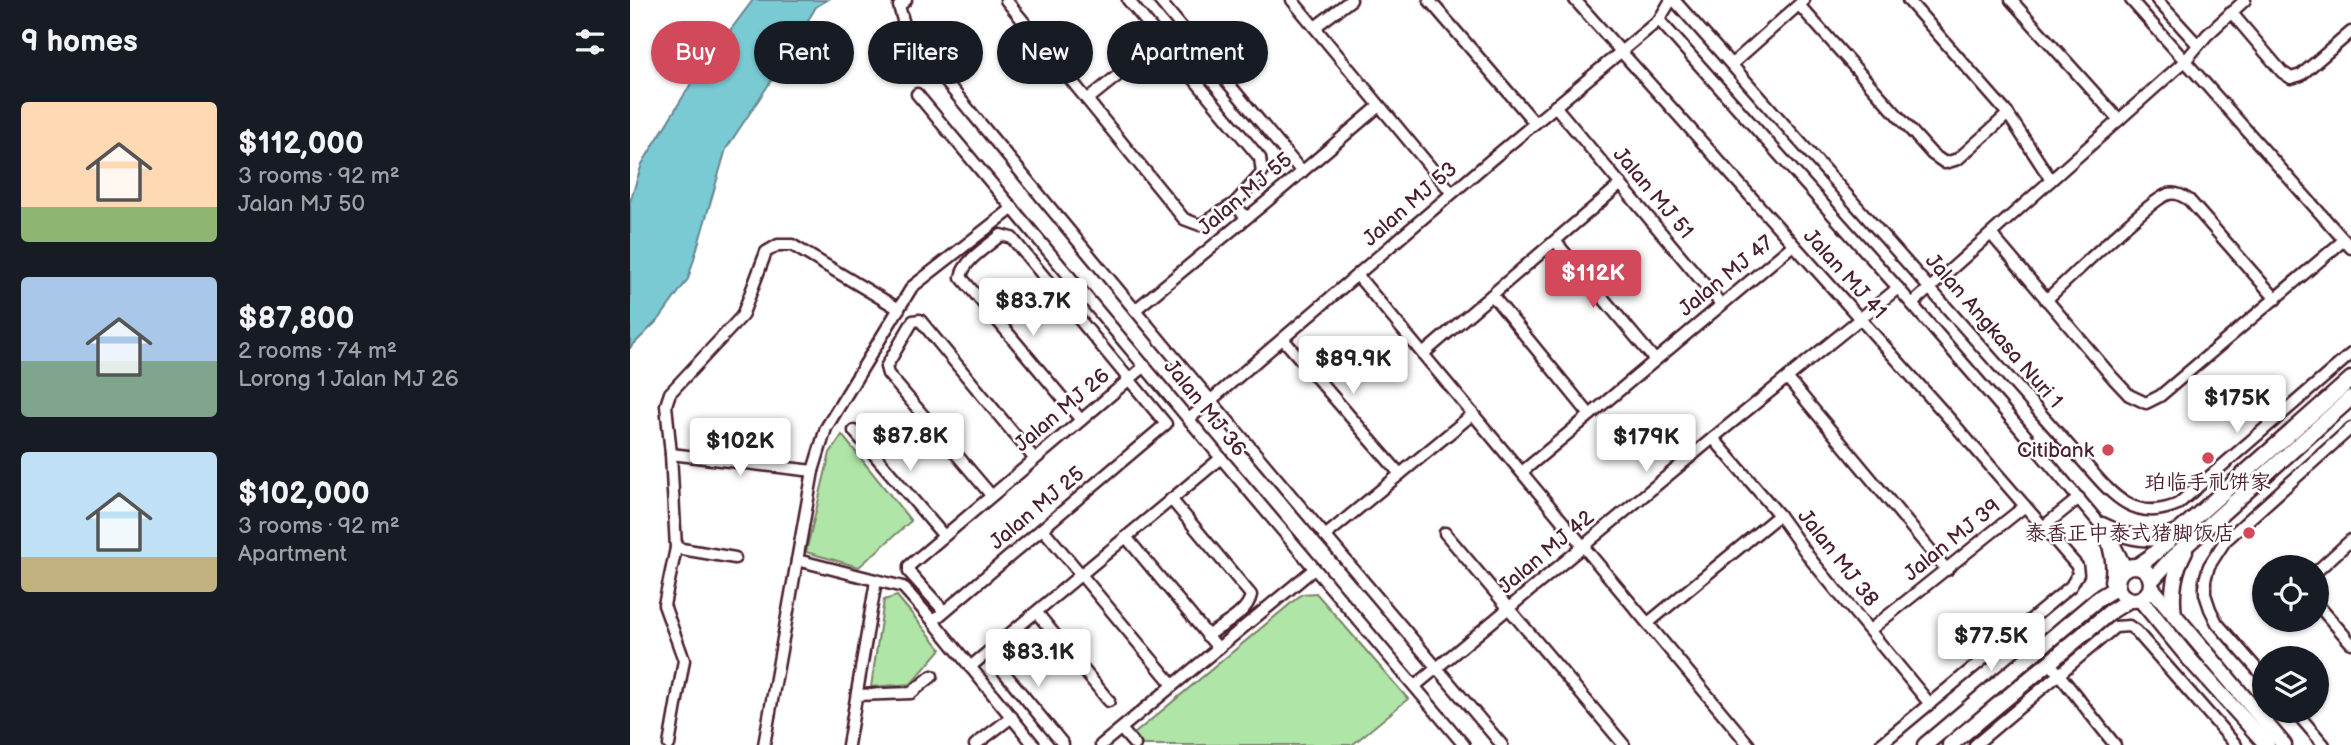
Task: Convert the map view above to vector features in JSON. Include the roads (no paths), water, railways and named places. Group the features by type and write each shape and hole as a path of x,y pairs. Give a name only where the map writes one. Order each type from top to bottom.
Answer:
{"main road":[{"path":"2284,745 2170,623 2135,599 2119,593 2118,576 2179,531 2351,379"},
{"path":"1950,745 2054,668 2110,612 2149,592 2159,571 2351,398"},
{"path":"2099,598 2111,584 2114,572 2105,529 2139,539 2163,538 2179,531"},
{"path":"2170,623 2171,595 2180,560 2189,543"},
{"path":"2132,567 2145,570 2192,662 2267,745"},
{"path":"1924,745 2099,598 2117,587"},
{"path":"2110,612 2125,608 2144,610 2170,623"}],"street":[{"path":"906,0 899,6 907,35 1502,745"},
{"path":"1006,0 1184,219 1200,225 1234,204 1262,173 1260,158 1197,84"},
{"path":"1128,0 1145,21"},
{"path":"1159,0 1302,172"},
{"path":"1292,0 1452,193"},
{"path":"1315,27 1351,0"},
{"path":"1429,0 1535,123"},
{"name":"Jalan MJ 41","path":"1575,0 2077,566 2077,578 2071,586 1930,704"},
{"name":"Jalan MJ 53","path":"1189,419 1659,20 1673,0"},
{"name":"Jalan Angkasa Nuri 1","path":"1673,0 2123,503 2152,511 2166,510 2189,496 2351,354"},
{"path":"1908,0 2008,114 2051,180"},
{"path":"2011,0 2119,120"},
{"path":"1991,234 2129,395 2146,402 2161,396 2276,299 2347,244 2131,0"},
{"path":"2157,0 2199,45"},
{"path":"1912,304 2185,61 2245,0"},
{"path":"1732,64 1801,2 1932,154 1945,163 1958,159 2008,114"},
{"path":"2231,12 2282,72 2291,78 2301,75 2351,32"},
{"path":"1659,20 1912,304 2105,529 2132,567"},
{"path":"1087,100 1107,84"},
{"name":"Jalan MJ 36","path":"917,94 1464,745"},
{"name":"Jalan MJ 55","path":"1135,310 1378,106"},
{"name":"Jalan MJ 51","path":"1555,106 1720,304"},
{"path":"1423,354 1621,184"},
{"path":"2046,300 2141,213 2168,194 2178,194 2189,200 2276,299"},
{"path":"1234,204 1246,216"},
{"path":"764,745 813,471 826,428 912,287 1013,208"},
{"path":"1082,419 961,277 962,270 1000,235 1012,237 1128,380"},
{"path":"1555,241 1655,360"},
{"path":"669,745 684,660 664,605 676,548 666,405 670,393 741,316 766,252 778,245 792,246 898,309"},
{"name":"Jalan MJ 47","path":"1522,472 1720,304 1793,246"},
{"path":"1357,275 1746,741 1732,745"},
{"name":"Jalan MJ 42","path":"1415,686 1898,288"},
{"path":"1492,295 1590,415"},
{"path":"991,495 888,374 886,367 913,321 920,320 1034,458"},
{"path":"1283,339 1400,474"},
{"name":"Jalan MJ 26","path":"944,611 909,572 909,566 1145,366"},
{"path":"1788,379 1947,570"},
{"name":"Jalan MJ 25","path":"933,621 1166,424 1128,380"},
{"path":"1325,536 1473,414"},
{"path":"2252,663 2217,623 2205,594 2208,566 2225,541 2351,428"},
{"path":"854,431 944,536"},
{"name":"Jalan MJ 38","path":"1713,438 1779,515 1812,561 1930,704"},
{"path":"671,454 813,471"},
{"path":"970,667 1221,458"},
{"path":"2043,527 2079,498"},
{"path":"1171,499 1251,595 1245,608 1208,636"},
{"name":"Jalan MJ 39","path":"1870,630 2025,506"},
{"path":"1648,623 1779,515"},
{"path":"1043,529 1173,685"},
{"path":"1445,533 1624,745"},
{"path":"1126,537 1218,648"},
{"path":"2329,560 2351,540"},
{"path":"676,548 735,558"},
{"path":"797,560 902,587 1034,745"},
{"path":"1101,745 1314,569"},
{"path":"848,745 876,581"},
{"path":"1037,613 1109,701"},
{"path":"2329,618 2351,643"},
{"path":"1975,745 2054,668 2115,627 2129,626 2236,745"},
{"path":"989,653 1063,744"},
{"path":"2054,668 2115,745"},
{"path":"857,695 911,693 932,676"},
{"path":"1880,745 1930,704"},
{"path":"975,745 1012,717"},
{"path":"2305,723 2324,745"},
{"path":"1121,729 1135,745"}],"water":[{"path":"753,0 827,0 816,7 808,21 754,21 754,84 769,84 726,149 688,279 660,318 630,348 630,202 642,164 691,84 740,84 740,21 737,21"}],"place":[{"name":"Citibank","path":"2108,450"},
{"name":"珀临手礼饼家","path":"2208,458"},
{"name":"泰香正中泰式猪脚饭店","path":"2249,533"}]}
